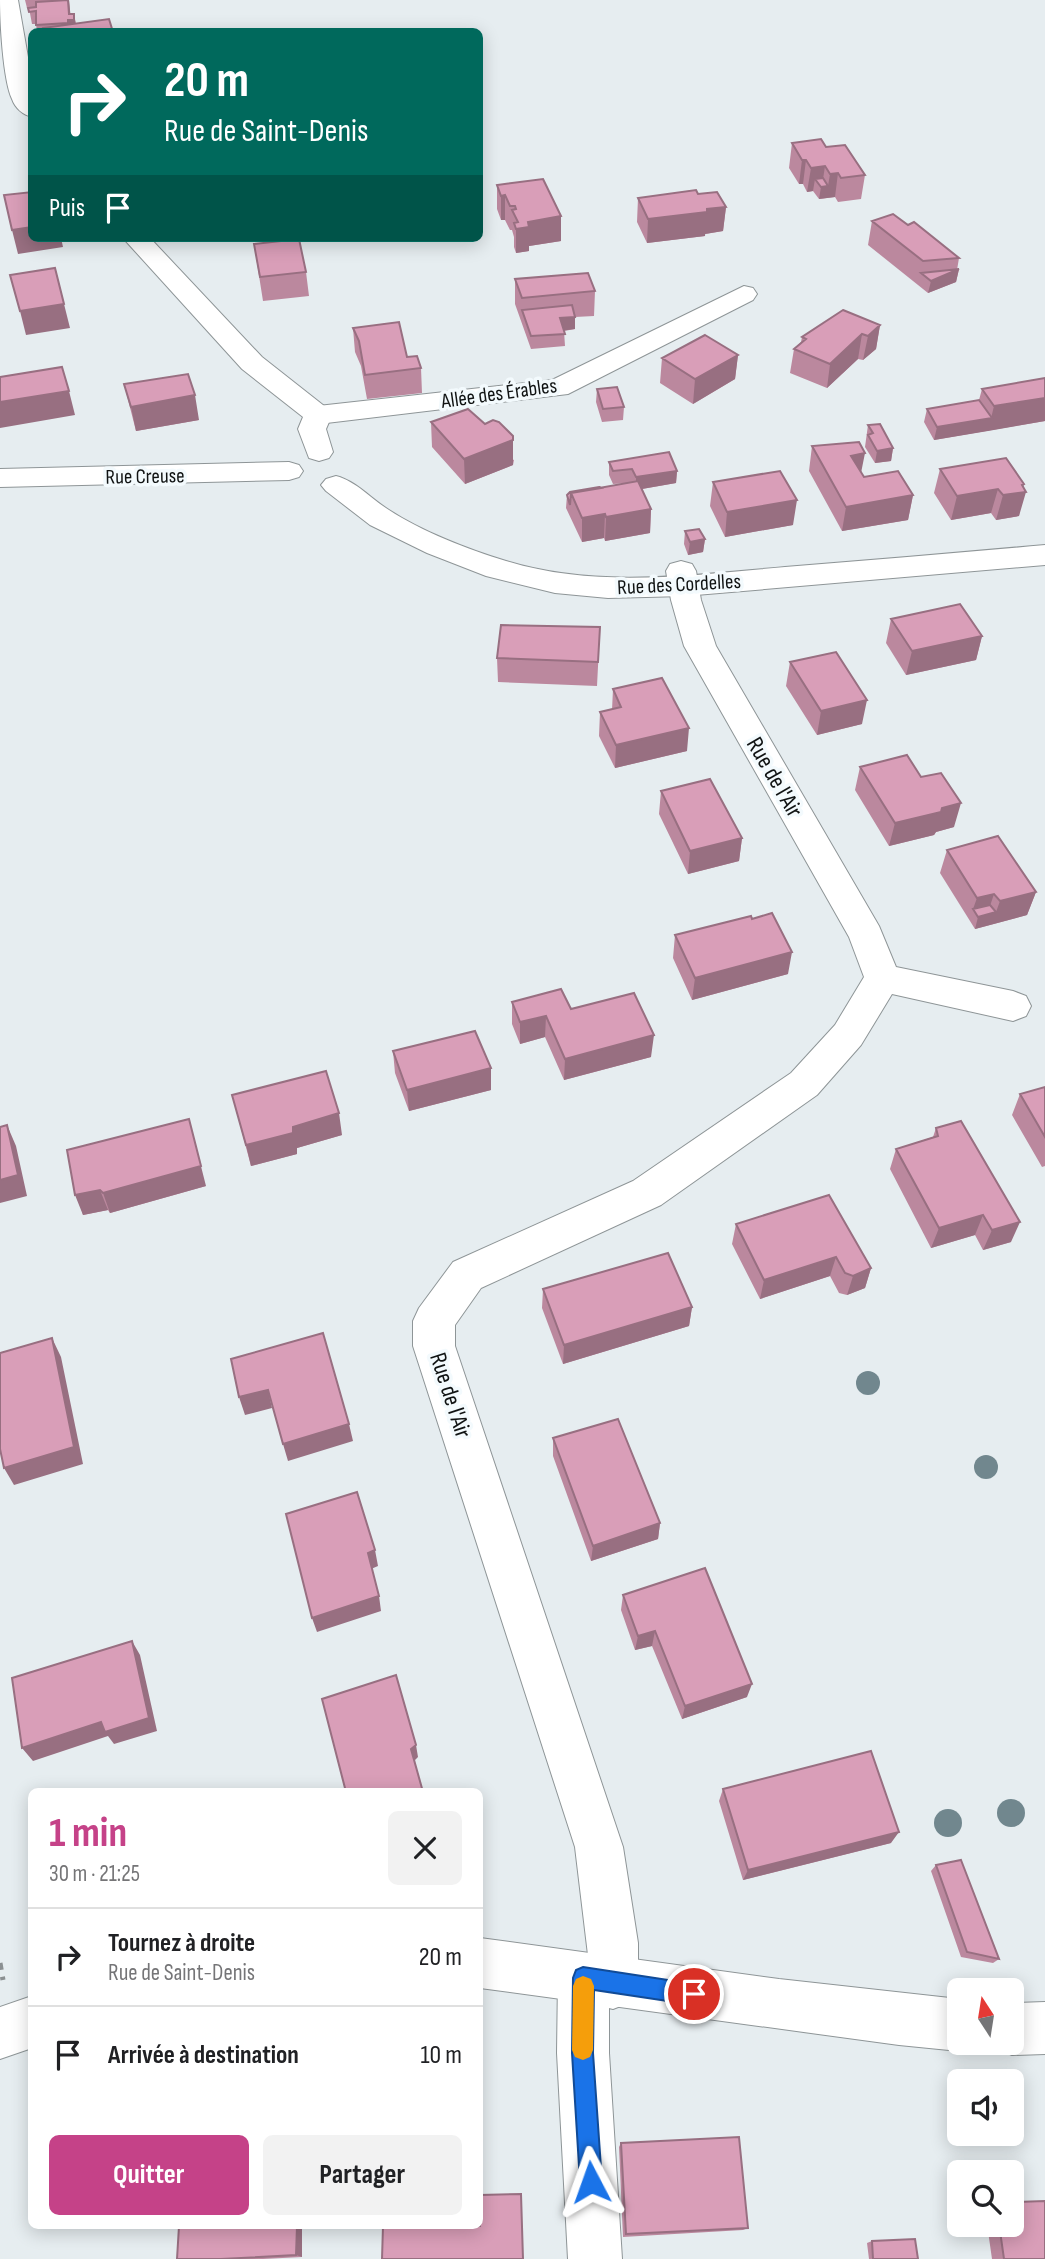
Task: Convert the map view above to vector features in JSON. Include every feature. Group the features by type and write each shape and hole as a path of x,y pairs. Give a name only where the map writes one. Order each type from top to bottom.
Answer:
{"street":[{"path":"7,0 23,99 28,105"},
{"path":"140,242 252,363 318,415 312,429 319,453"},
{"name":"Allée des Érables","path":"318,415 558,388 744,294"},
{"path":"319,453 336,455 347,464 347,475 336,485 309,489 294,482 289,471 296,460 319,453"},
{"name":"Rue Creuse","path":"0,478 289,471"},
{"name":"Rue des Cordelles","path":"336,485 380,517 438,546 497,569 555,583 608,588 683,579 1045,555"},
{"name":"Rue de l'Air","path":"595,2259 583,2053 598,1981 613,1943 599,1847 434,1346 433,1321 467,1275 647,1193 804,1084 848,1035 883,978 866,936 700,646 683,579"},
{"path":"883,978 1013,1006"},
{"path":"483,1963 846,2015 947,2024"},
{"path":"0,2033 28,2023"},
{"path":"1024,2029 1045,2028"}],"building":[{"path":"68,0 69,14 74,14 74,20 68,20 68,23 36,25 36,11 29,12 28,8 36,7 36,2"},
{"path":"109,19 112,28 43,28"},
{"path":"821,139 826,147 845,145 865,175 841,178 838,173 830,174 825,166 811,168 806,160 802,160 792,143"},
{"path":"823,178 828,186 821,187 815,179"},
{"path":"543,179 561,216 528,222 529,227 516,229 514,223 518,222 512,210 516,209 515,206 510,206 505,195 501,196 497,185"},
{"path":"696,190 698,194 717,192 726,207 648,219 638,198"},
{"path":"28,192 28,228 12,230 4,195"},
{"path":"893,214 908,225 914,222 959,258 923,261 872,221"},
{"path":"300,242 306,272 260,277 254,244"},
{"path":"55,268 64,304 20,311 10,275"},
{"path":"959,269 931,281 921,273"},
{"path":"588,273 595,291 522,298 515,279"},
{"path":"572,305 575,317 560,318 565,334 531,336 522,310"},
{"path":"843,310 880,325 868,336 862,334 830,364 794,349 806,339 802,337"},
{"path":"399,322 407,357 417,356 421,368 365,375 359,341 353,328"},
{"path":"705,335 738,355 695,379 662,358"},
{"path":"62,367 69,391 0,402 0,377"},
{"path":"188,374 195,395 131,407 124,384"},
{"path":"1045,378 1045,398 994,406 982,389"},
{"path":"617,387 624,407 603,409 597,389"},
{"path":"979,400 992,418 937,427 927,409"},
{"path":"468,409 485,424 493,420 499,422 513,436 513,440 464,459 431,422"},
{"path":"880,424 893,448 877,451 868,435 873,433 868,425"},
{"path":"859,442 865,453 851,456 864,477 898,471 913,495 846,507 812,446"},
{"path":"669,452 677,471 636,477 632,469 613,471 609,462"},
{"path":"1006,458 1024,484 1022,485 1026,492 1003,495 998,489 957,496 940,469"},
{"path":"780,471 797,500 727,512 713,482"},
{"path":"638,481 651,509 606,517 605,514 582,518 571,493"},
{"path":"601,488 571,493 570,505 567,495 570,492"},
{"path":"699,529 705,539 690,542 685,531"},
{"path":"960,604 982,636 912,651 891,619"},
{"path":"501,625 600,627 598,662 497,658"},
{"path":"836,652 867,700 821,711 790,662"},
{"path":"662,678 689,728 616,745 600,712 621,707 613,689"},
{"path":"907,755 921,777 941,773 961,803 942,808 941,812 895,823 860,767"},
{"path":"710,779 742,838 690,851 661,791"},
{"path":"998,836 1036,892 1000,901 994,894 977,898 947,850"},
{"path":"990,905 996,912 978,917 973,909"},
{"path":"772,913 792,952 695,978 675,935"},
{"path":"561,989 571,1009 634,993 654,1035 565,1059 546,1016 520,1022 512,1002"},
{"path":"475,1031 491,1068 407,1090 393,1051"},
{"path":"326,1071 339,1113 293,1127 293,1133 246,1145 232,1095"},
{"path":"1045,1087 1045,1137 1020,1094"},
{"path":"189,1119 201,1166 103,1193 100,1190 75,1195 67,1150"},
{"path":"961,1121 1020,1222 992,1230 983,1215 939,1228 896,1149 938,1136 936,1128"},
{"path":"7,1125 18,1175 0,1180 0,1127"},
{"path":"829,1195 871,1268 853,1276 845,1273 836,1257 764,1280 736,1224"},
{"path":"668,1253 692,1307 564,1345 543,1289"},
{"path":"323,1333 349,1424 283,1444 268,1390 239,1397 231,1359"},
{"path":"52,1338 74,1447 4,1468 0,1449 0,1353"},
{"path":"618,1419 660,1523 593,1546 553,1438"},
{"path":"357,1492 375,1550 368,1553 379,1596 312,1618 286,1514"},
{"path":"705,1568 752,1684 685,1706 655,1631 638,1636 623,1595"},
{"path":"132,1641 149,1718 105,1732 101,1722 22,1748 12,1678"},
{"path":"396,1675 416,1745 411,1749 422,1788 345,1788 322,1699"},
{"path":"871,1751 899,1832 748,1870 723,1789"},
{"path":"961,1860 999,1959 967,1952 936,1865"},
{"path":"739,2137 748,2228 626,2234 621,2143"},
{"path":"521,2194 523,2259 382,2259 383,2229 483,2229 483,2195"},
{"path":"1045,2201 1045,2259 1004,2259 1001,2237 1024,2237 1024,2202"},
{"path":"179,2229 297,2229 296,2255 177,2259"},
{"path":"915,2239 918,2259 873,2259 872,2241"}],"slow traffic":[{"path":"583,1986 583,2050"}],"route":[{"path":"591,2182 583,2053 583,1978 694,1994"}]}
